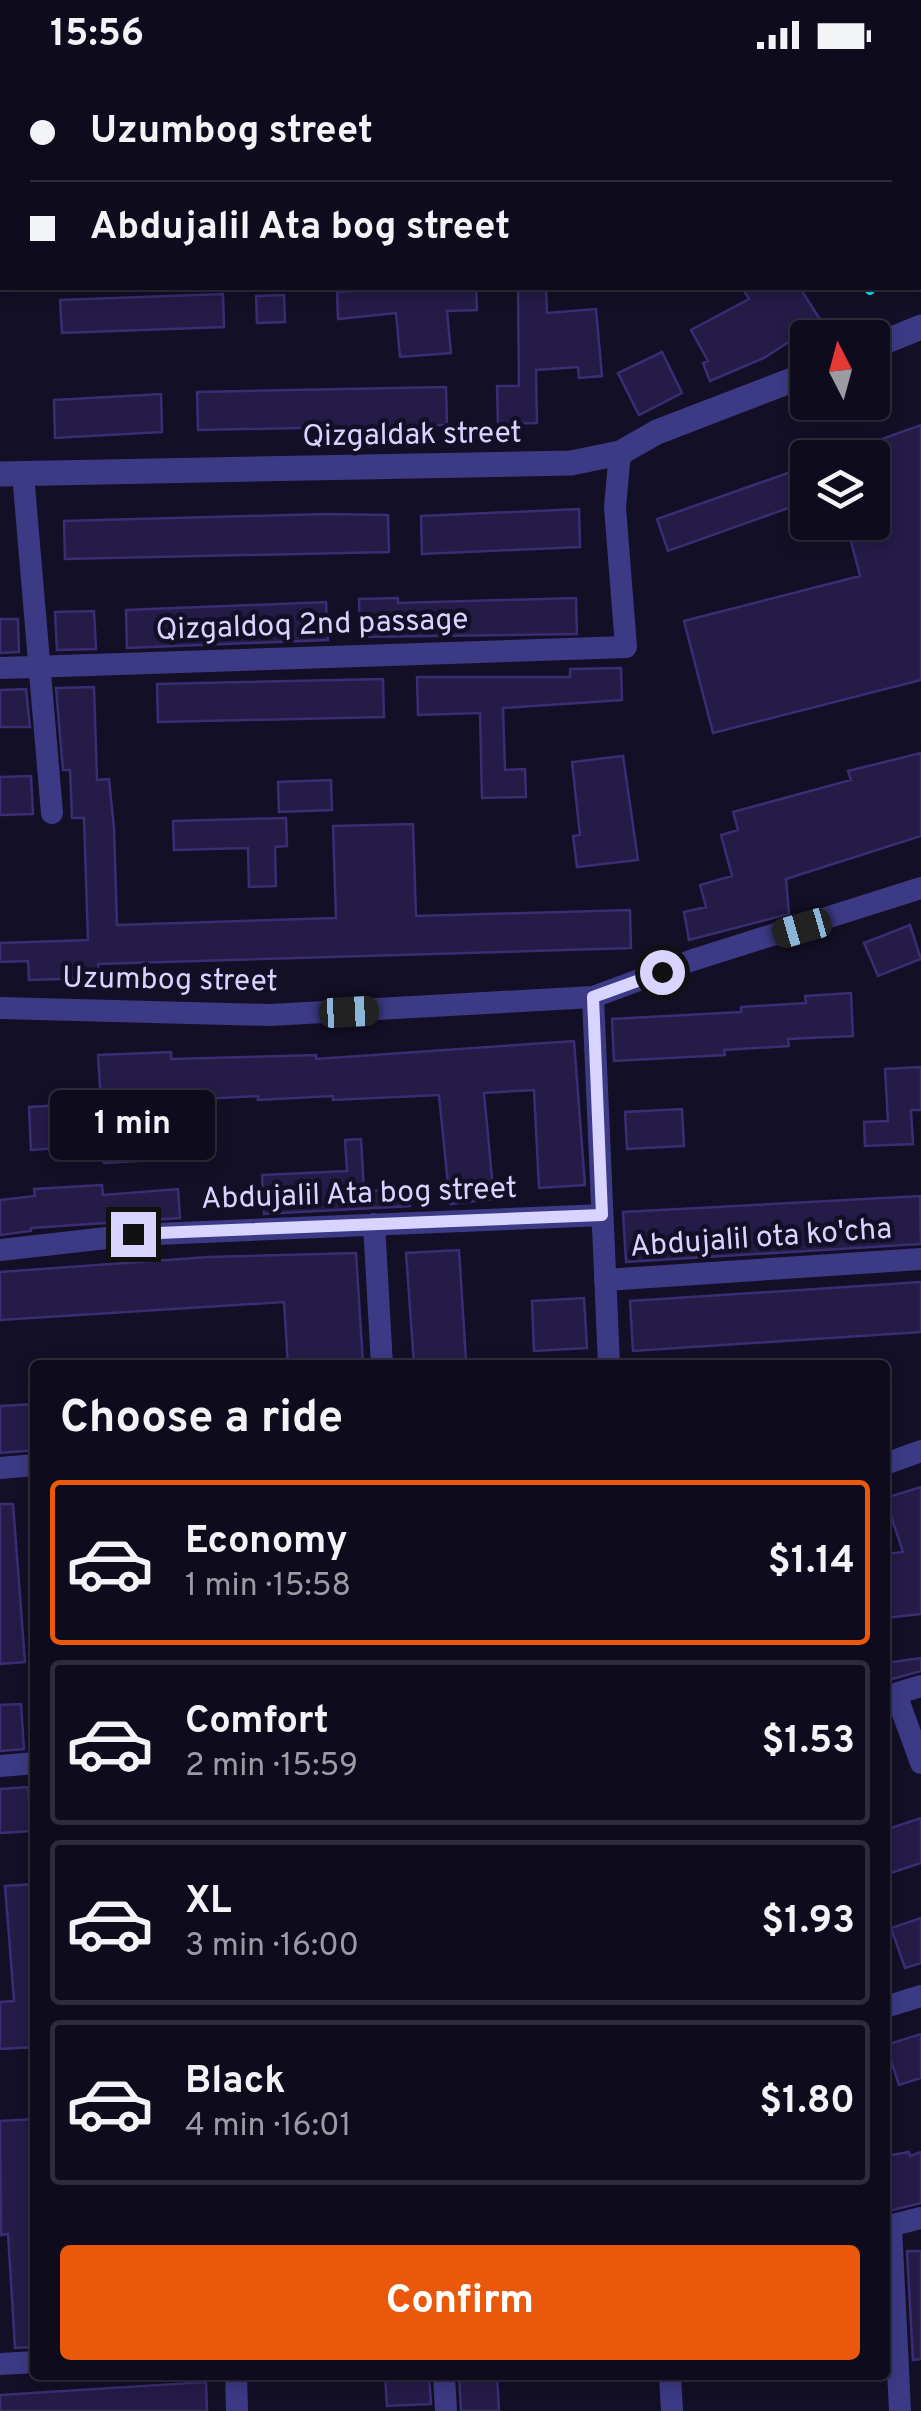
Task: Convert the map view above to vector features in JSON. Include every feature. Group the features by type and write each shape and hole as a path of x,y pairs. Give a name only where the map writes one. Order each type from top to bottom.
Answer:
{"street":[{"path":"890,340 921,327"},
{"name":"Qizgaldak street","path":"11,474 518,468 620,454 656,432 790,381"},
{"name":"Qizgaldoq 2nd passage","path":"0,668 626,647 615,507 620,454"},
{"path":"11,474 40,666 52,813"},
{"name":"Uzumbog street","path":"0,1008 270,1015 593,997 921,888"},
{"path":"593,997 609,1360"},
{"name":"Abdujalil Ata bog street","path":"0,1250 133,1234 602,1215"},
{"path":"374,1224 382,1360"},
{"name":"Abdujalil ota ko'cha","path":"605,1280 921,1259"},
{"path":"890,1462 921,1451"},
{"path":"0,1468 30,1465"},
{"path":"921,1686 890,1695 921,1764"},
{"path":"0,1766 30,1763"},
{"path":"890,2005 921,1996"},
{"path":"890,2226 921,2218"},
{"path":"890,2257 900,2411"},
{"path":"0,2364 30,2362"},
{"path":"236,2380 237,2411"},
{"path":"444,2380 446,2411"},
{"path":"670,2380 672,2411"}],"building":[{"path":"476,290 477,310 447,311 451,353 400,357 396,313 338,319 337,292"},
{"path":"518,290 546,290 547,313 596,309 602,376 579,378 578,367 536,370 537,423 498,424 497,386 519,386"},
{"path":"743,290 801,290 820,320 790,320 790,341 764,358 710,381 703,363 708,361 691,330 749,299"},
{"path":"223,294 224,327 62,333 60,300"},
{"path":"284,295 285,322 257,323 256,296"},
{"path":"662,352 682,393 639,415 618,373"},
{"path":"446,387 447,425 198,430 197,392"},
{"path":"161,394 162,432 55,438 54,400"},
{"path":"921,425 921,680 713,733 684,621 860,576 851,540 890,540 890,440 879,440"},
{"path":"790,472 790,507 668,551 657,519"},
{"path":"579,509 580,547 422,554 421,516"},
{"path":"388,515 389,552 65,559 64,521"},
{"path":"398,598 398,603 576,598 577,634 360,637 359,599"},
{"path":"326,602 328,640 127,648 126,610"},
{"path":"94,611 96,649 57,650 55,612"},
{"path":"0,619 18,619 19,652 0,653"},
{"path":"621,668 622,700 503,708 505,770 525,769 526,797 482,798 480,713 418,715 417,677 570,677 570,669"},
{"path":"383,679 384,717 158,722 157,684"},
{"path":"94,687 97,780 109,779 114,828 117,925 336,918 333,826 413,824 416,916 630,910 631,948 98,964 99,978 29,980 28,961 0,962 0,943 88,940 84,818 72,818 70,770 63,770 56,688"},
{"path":"26,689 30,727 0,727 0,690"},
{"path":"921,753 921,836 786,879 789,914 689,940 684,912 706,907 700,885 732,876 721,835 738,830 733,812 851,780 848,771"},
{"path":"623,756 638,860 577,867 573,836 580,835 572,762"},
{"path":"31,776 33,814 0,815 0,777"},
{"path":"331,780 332,810 279,812 278,782"},
{"path":"286,818 287,846 275,847 276,886 249,887 248,848 174,850 173,821"},
{"path":"910,925 921,959 878,976 864,943"},
{"path":"851,993 853,1036 788,1039 789,1046 724,1050 725,1055 614,1061 612,1019 741,1012 741,1007 806,1003 805,996"},
{"path":"574,1041 585,1185 539,1188 534,1090 484,1093 494,1199 450,1204 439,1095 333,1100 333,1096 258,1100 258,1096 134,1103 137,1161 104,1163 103,1145 31,1150 29,1107 101,1103 98,1055 171,1052 171,1059 316,1055 316,1059"},
{"path":"921,1067 921,1110 911,1110 913,1144 865,1146 864,1122 888,1121 885,1069"},
{"path":"682,1109 684,1146 627,1149 625,1112"},
{"path":"361,1139 364,1191 409,1189 410,1206 264,1214 262,1175 347,1171 345,1140"},
{"path":"102,1185 103,1195 178,1189 180,1218 31,1228 0,1235 0,1200 35,1196 34,1189"},
{"path":"920,1196 921,1244 626,1262 623,1212"},
{"path":"459,1250 466,1360 414,1360 406,1253"},
{"path":"356,1253 363,1360 288,1360 284,1302 0,1320 0,1272 208,1257"},
{"path":"921,1282 921,1332 633,1351 630,1301"},
{"path":"584,1298 587,1348 534,1351 532,1301"},
{"path":"30,1404 30,1450 0,1453 0,1406"},
{"path":"921,1487 921,1614 890,1617 890,1553 903,1552 890,1513 890,1496"},
{"path":"0,1504 13,1504 25,1662 0,1664"},
{"path":"921,1658 921,1671 890,1680 890,1662"},
{"path":"21,1704 24,1749 0,1751 0,1705"},
{"path":"28,1787 30,1831 0,1833 0,1789"},
{"path":"921,1818 921,1863 890,1873 890,1828"},
{"path":"30,1884 30,2047 0,2049 0,2002 14,2001 5,1886"},
{"path":"921,1918 921,1963 905,1968 891,1928"},
{"path":"921,2034 921,2078 899,2085 890,2044"},
{"path":"30,2119 30,2347 15,2348 8,2234 1,2235 0,2121"},
{"path":"921,2152 921,2203 890,2211 890,2155"},
{"path":"907,2251 921,2251 921,2359 913,2360"},
{"path":"385,2380 429,2380 431,2404 387,2406"},
{"path":"459,2380 497,2380 499,2411 461,2411"},
{"path":"206,2382 207,2411 0,2411 0,2395"}],"route":[{"path":"133,1234 602,1215 593,997 662,972"}]}
